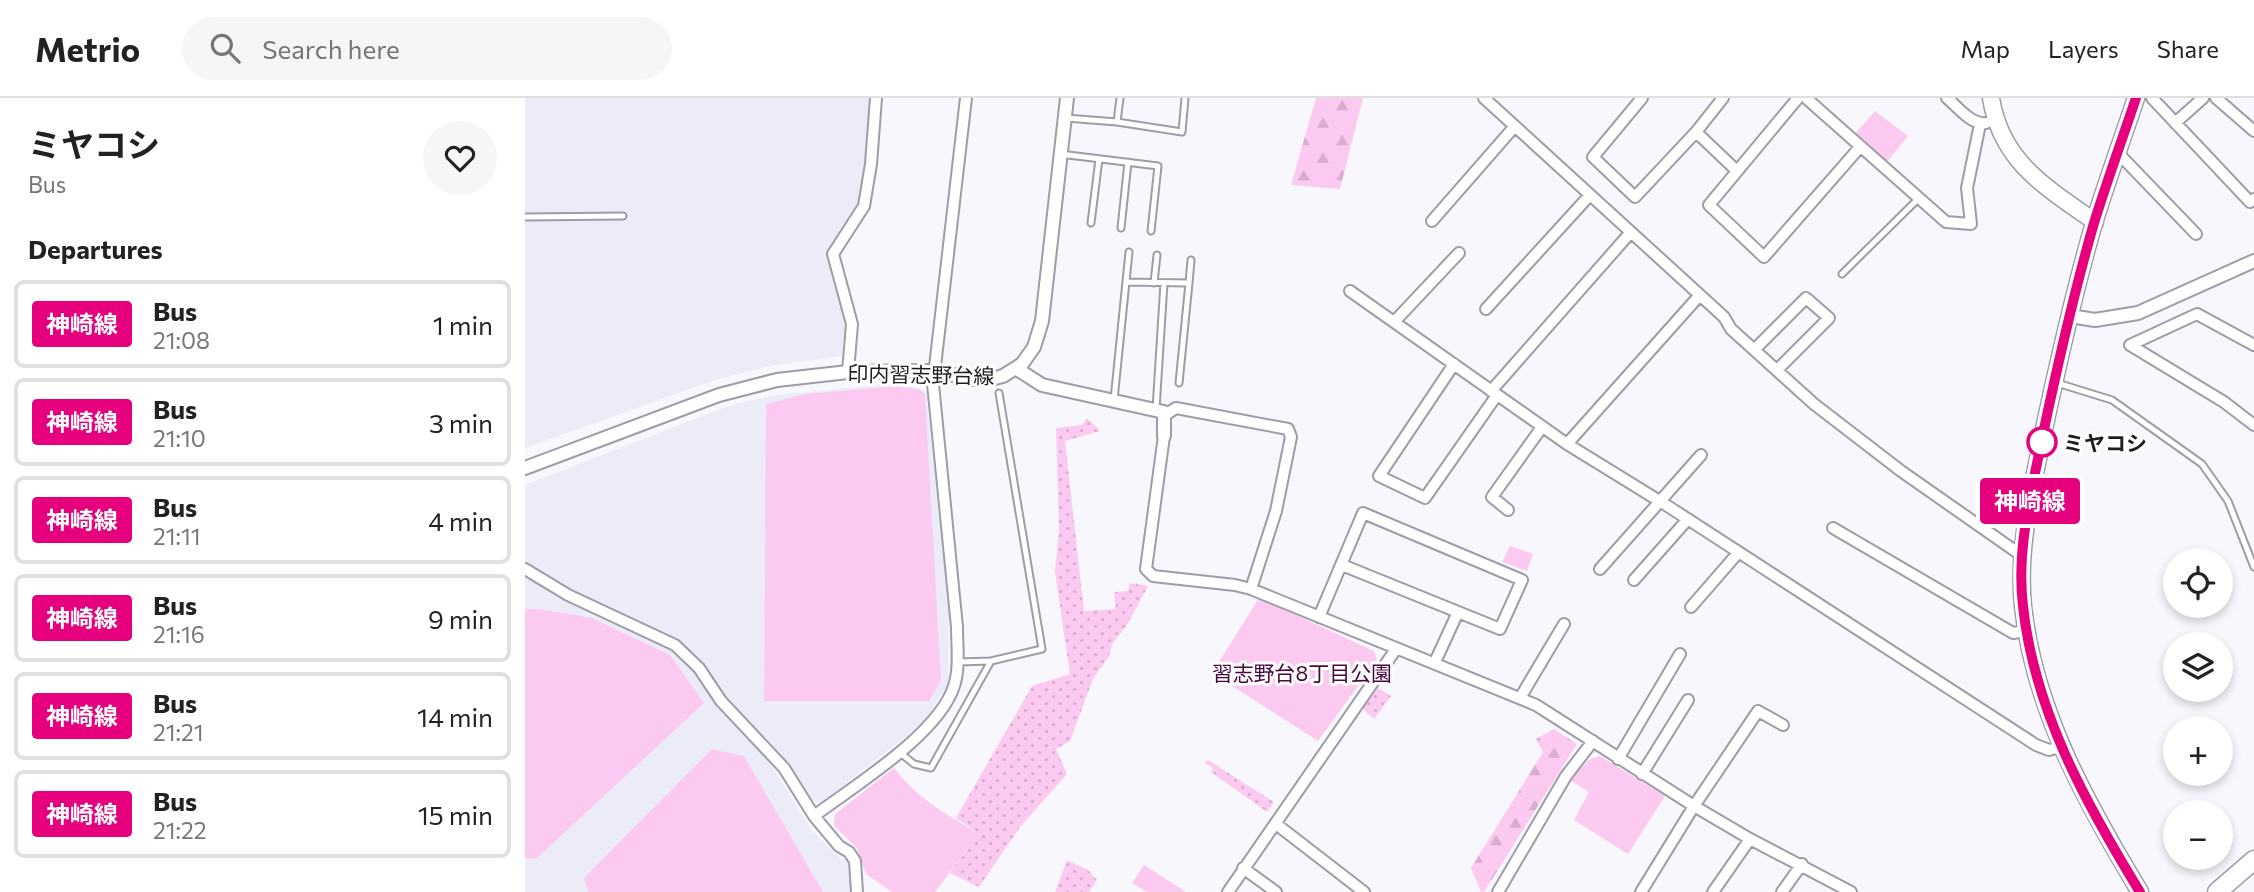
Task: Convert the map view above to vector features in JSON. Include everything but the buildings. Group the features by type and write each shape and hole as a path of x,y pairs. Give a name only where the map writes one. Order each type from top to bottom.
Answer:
{"highway":[{"path":"2217,892 2254,861"}],"main road":[{"path":"1991,98 1988,123 2027,170 2095,222"},
{"path":"2136,98 2095,222 2070,316 2054,382 2021,555 2022,604 2043,700 2061,747 2140,892"}],"street":[{"path":"848,372 852,324 833,254 864,206 871,164 876,98"},
{"path":"814,816 899,752 934,721 955,685 957,627 933,384 966,98"},
{"path":"1017,369 1034,347 1042,321 1067,98"},
{"path":"1484,98 1724,317 1731,329 1814,404 1901,471 2021,555"},
{"path":"1642,98 1593,158 1635,197 1696,132 1723,98"},
{"path":"1798,98 1709,205 1764,257 1860,147"},
{"path":"1807,98 1946,222 1971,223 1967,188 1988,123 1974,121 1947,98"},
{"path":"2152,98 2251,202 2254,199"},
{"path":"2175,122 2203,98"},
{"path":"2217,98 2254,131"},
{"path":"1432,221 1515,127"},
{"path":"1696,132 1737,171"},
{"path":"2118,153 2196,234"},
{"path":"1486,309 1590,195"},
{"path":"1454,364 1379,476 1425,498 1494,393 1631,232"},
{"path":"1394,322 1459,253"},
{"path":"2070,316 2095,320 2138,313 2254,261"},
{"path":"1350,291 1567,444 1688,519 2036,745 2049,750 2061,747"},
{"path":"1567,444 1699,296"},
{"path":"1754,350 1806,298 1829,318 1777,370"},
{"path":"2254,345 2197,314 2130,345 2224,402 2254,425"},
{"name":"印内習志野台線","path":"525,468 719,395 777,380 848,372 934,371 974,379 991,379 1017,369 1042,385 1160,412"},
{"path":"1251,589 1276,511 1291,437 1288,429 1176,408 1160,412 1164,436 1146,569 1153,576 1251,589 1536,705 1694,806 1851,892"},
{"path":"1508,510 1492,497 1542,427"},
{"path":"1600,569 1701,455"},
{"path":"1319,617 1363,513 1522,580 1500,629 1342,565"},
{"path":"1634,580 1688,519"},
{"path":"1833,528 2013,633 2027,631"},
{"path":"1691,607 1738,552"},
{"path":"525,569 568,595 675,645 699,668 721,701 784,768 814,816 856,862 857,892"},
{"path":"1434,662 1458,612"},
{"path":"1520,698 1564,624"},
{"path":"1228,892 1397,649"},
{"path":"1618,758 1680,654"},
{"path":"1642,774 1688,700"},
{"path":"1641,892 1694,806 1758,711 1783,725"},
{"path":"1497,892 1566,776 1593,741"},
{"path":"1276,824 1364,892"},
{"path":"1713,892 1750,839"},
{"path":"1782,892 1802,864"},
{"path":"1244,868 1276,892"}],"lane":[{"path":"1117,122 1120,98"},
{"path":"1065,118 1117,122 1182,132 1183,98"},
{"path":"1060,154 1158,166 1151,231"},
{"path":"1091,223 1099,159"},
{"path":"1121,228 1128,162"},
{"path":"1842,274 1919,198"},
{"path":"525,217 623,216"},
{"path":"1114,400 1129,252"},
{"path":"1154,282 1157,255"},
{"path":"1179,383 1191,260"},
{"path":"1126,282 1189,283"},
{"path":"1160,412 1164,283"},
{"path":"2054,382 2112,400 2202,464 2228,501 2254,567"},
{"path":"957,662 991,661 1042,649 999,393"},
{"path":"899,752 914,764 931,768 991,661"}],"shaded area":[{"path":"525,98 870,98 866,163 860,204 829,254 846,324 842,356 775,365 715,380 525,448"},
{"path":"898,383 922,389 926,394 949,612 948,684 925,721 821,803 809,799 787,762 727,699 704,666 679,639 572,591 525,563 525,485 723,408 751,400"},
{"path":"525,575 566,599 672,650 696,674 717,704 766,757 812,831 842,860 846,858 851,873 851,892 525,892"}],"green space":[{"path":"1316,98 1363,98 1340,189 1291,185"},
{"path":"1875,111 1908,136 1886,163 1855,134"},
{"path":"899,386 920,390 925,394 941,681 929,701 764,701 766,404 805,394"},
{"path":"1087,418 1100,431 1065,441 1084,611 1116,609 1114,592 1128,591 1130,583 1148,586 1093,679 1070,741 1056,749 1067,774 1020,827 979,887 950,873 979,834 956,818 1032,686 1070,674 1055,572 1059,529 1056,428 1082,425"},
{"path":"1510,546 1533,554 1527,571 1502,562"},
{"name":"習志野台8丁目公園","path":"1259,598 1374,651 1377,660 1318,741 1212,673"},
{"path":"525,609 592,618 670,655 704,703 536,859 525,858"},
{"path":"1378,688 1391,696 1374,719 1363,709"},
{"path":"1554,729 1577,744 1484,892 1481,892 1471,868 1543,752 1536,739"},
{"path":"712,749 744,756 823,892 589,892 584,878"},
{"path":"1600,756 1665,796 1628,854 1574,820 1589,792 1570,780 1590,759"},
{"path":"1208,760 1274,802 1267,812 1211,772 1213,768 1205,763"},
{"path":"894,768 923,798 979,834 935,892 892,892 866,874 857,848 834,826 835,814"},
{"path":"1067,860 1088,870 1097,880 1089,892 1055,892"},
{"path":"1144,865 1186,892 1147,892 1132,883"}],"bus line":[{"name":"神崎線","path":"2136,98 2081,271 2054,382 2021,555 2022,604 2043,700 2071,765 2140,892"}],"place":[{"name":"ミヤコシ","path":"2042,442"}]}
